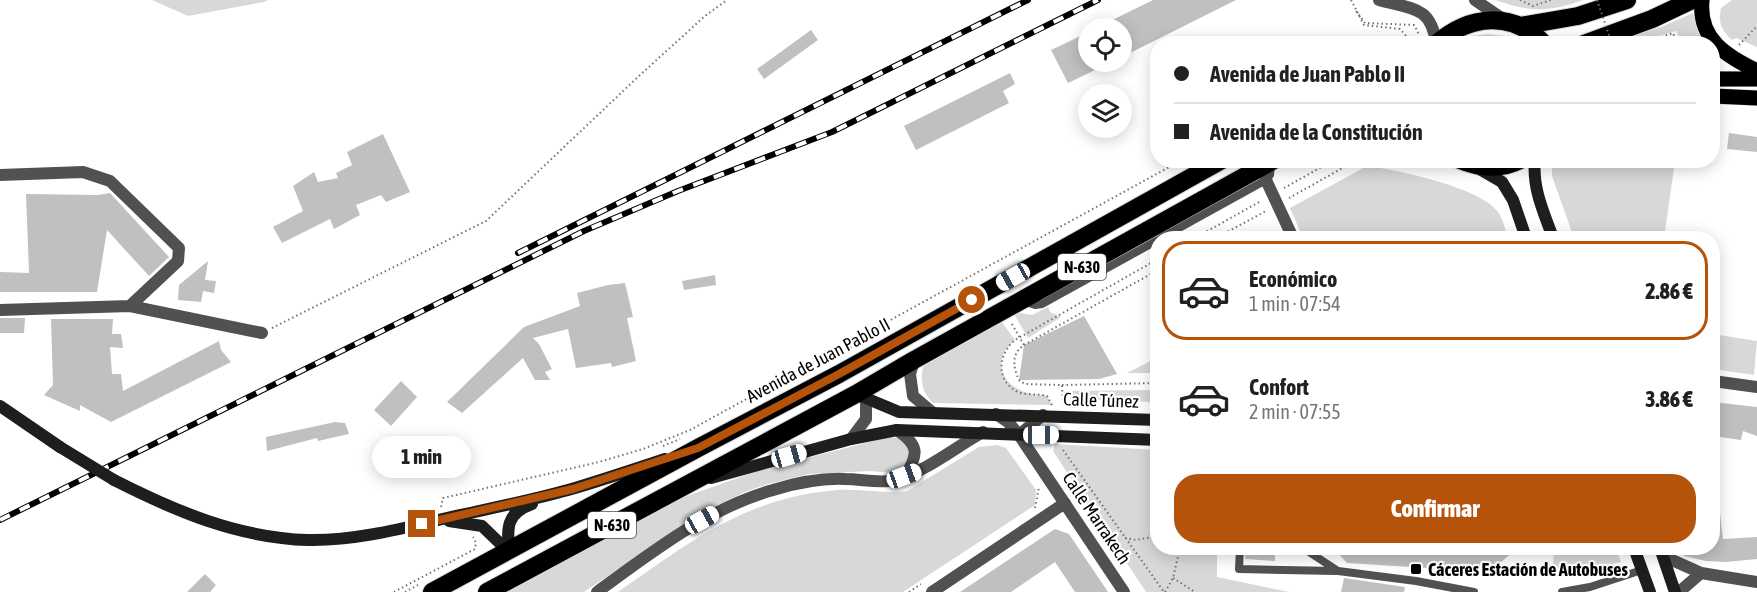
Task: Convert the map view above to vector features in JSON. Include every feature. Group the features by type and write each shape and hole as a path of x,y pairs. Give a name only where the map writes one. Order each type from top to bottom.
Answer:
{"highway":[{"path":"1444,36 1474,21 1487,20 1513,24 1578,16 1627,0"},
{"path":"1606,36 1652,19 1692,0"},
{"path":"1513,24 1532,36"},
{"name":"Avenida de Juan Pablo II","path":"429,586 509,552 698,448 839,374 1208,168"},
{"name":"N-630","path":"487,592 687,485 861,396 914,360 1260,168"},
{"path":"839,374 861,396"},
{"path":"509,552 537,564"}],"main road":[{"path":"1702,0 1702,16 1709,36"},
{"path":"1720,47 1757,71"},
{"path":"1720,79 1757,79"},
{"path":"1720,96 1757,98"},
{"path":"1475,168 1502,182 1513,200 1524,231"},
{"path":"1535,168 1537,192 1551,231"},
{"name":"Calle Túnez","path":"861,396 899,412 1150,420"},
{"path":"0,406 60,447 114,480 158,503 209,523 262,534 324,539 368,535 573,489"},
{"name":"Calle Túnez","path":"687,485 851,439 897,430 1150,440"},
{"path":"509,552 507,534 509,522 517,511 573,489 698,448"},
{"path":"442,519 482,526 509,552"},
{"path":"1637,555 1650,592"},
{"path":"1663,555 1677,592"}],"street":[{"path":"1379,0 1416,5 1432,24 1435,36"},
{"path":"1474,0 1513,24"},
{"path":"0,175 84,172 110,181 178,248 178,261 130,306"},
{"path":"1266,180 1290,231"},
{"path":"0,310 130,306 262,333"},
{"path":"914,360 910,374 914,396 932,412"},
{"path":"1720,382 1757,387"},
{"path":"851,439 866,419 861,396"},
{"path":"996,414 1008,422 1019,435"},
{"name":"Calle Túnez","path":"1019,435 1043,415"},
{"path":"897,430 911,440 915,452 912,465 904,476"},
{"path":"597,592 702,520 744,499 773,490 818,481 843,478 893,481 922,470 983,432"},
{"name":"Calle Marrakech","path":"1019,435 1124,592"},
{"path":"932,592 1065,503"},
{"path":"1668,555 1701,573 1757,582"},
{"path":"1677,592 1701,573"}],"lane":[{"path":"1174,231 1266,180 1270,176 1272,168"},
{"path":"1021,301 1035,305 1042,304 1150,245"},
{"path":"1240,555 1239,569 1338,571 1416,581 1473,592"},
{"path":"1314,555 1338,571"},
{"path":"1562,592 1590,587 1642,570"}],"path":[{"path":"262,333 486,220 640,75 705,16 727,0"},
{"path":"1351,0 1364,25 1400,29 1406,36"},
{"path":"1520,0 1533,6 1551,0"},
{"path":"1597,0 1609,36"},
{"path":"1356,11 1365,23 1414,25 1418,32 1417,36"},
{"path":"1738,48 1757,26"},
{"path":"442,519 443,498 599,462 643,449 690,430 1167,168"},
{"path":"1063,416 1059,408 1052,405 1047,396 1018,392 1010,385 1002,374 1001,361 1005,348 1015,340 1150,264"},
{"path":"1150,274 1024,345 1016,353 1014,360 1019,380 1025,384 1150,383"},
{"path":"1004,310 1024,345"},
{"path":"798,377 880,332"},
{"path":"1062,385 1063,416"},
{"path":"660,447 708,426"},
{"path":"1063,435 1063,452 1165,592 1173,578 1178,555"},
{"path":"638,456 649,452"},
{"path":"1027,513 1036,507 1040,485"},
{"path":"394,592 475,549 476,543 468,532"},
{"path":"447,569 478,552 479,538 474,532"},
{"path":"1125,538 1136,540 1150,537"},
{"path":"1173,578 1195,592"},
{"path":"405,592 429,586"}],"shaded area":[{"path":"152,0 268,0 188,16"},
{"path":"1495,0 1583,0 1549,9 1529,9"},
{"path":"1732,0 1757,0 1757,47 1736,38 1732,40 1725,33 1720,22 1721,8"},
{"path":"1693,13 1701,36 1678,36 1676,31 1658,36 1633,36"},
{"path":"1488,34 1505,36 1471,36"},
{"path":"1363,168 1379,168 1437,181 1474,195 1498,212 1506,231 1300,231 1290,208"},
{"path":"1552,168 1674,168 1665,231 1572,231 1552,176"},
{"path":"1048,307 1050,312 1061,317 1028,338 1014,314 1032,315"},
{"path":"1001,321 1015,340 1003,355 1001,363 1005,378 1018,389 1030,394 1047,396 1052,405 933,403 922,384 925,361"},
{"path":"1720,335 1757,341 1754,375 1720,370"},
{"path":"1150,361 1150,373 1127,373"},
{"path":"1150,390 1150,402 1070,399 1071,391"},
{"path":"889,437 899,438 908,448 909,456 904,466 894,473 869,471 809,474 768,484 747,491 705,511 584,592 507,592 676,500 760,470"},
{"path":"1055,444 1150,450 1150,555 1217,555 1217,577 1289,592 1146,592 1053,451"},
{"path":"997,445 1006,448 1036,490 1035,505 903,592 618,592 695,540 747,512 805,494 838,490 907,491 979,447"},
{"path":"1554,555 1618,555 1621,562 1572,574 1553,566"}],"building":[{"path":"1153,0 1236,0 1164,36 1150,36 1150,43 1132,52 1132,18 1116,18"},
{"path":"811,30 818,40 764,79 757,69"},
{"path":"1078,37 1078,72 1091,72 1068,83 1051,50"},
{"path":"1010,73 1015,84 1003,91 1009,103 916,150 904,126"},
{"path":"1729,133 1757,137 1757,152 1727,149"},
{"path":"383,134 410,192 386,202 381,195 356,205 360,215 334,229 330,219 282,243 273,227 303,211 293,186 314,172 318,182 338,178 336,173 352,165 347,152"},
{"path":"110,193 169,257 149,276 107,230 97,292 0,292 0,272 29,273 26,194 98,195"},
{"path":"208,261 205,280 216,281 214,293 203,291 201,302 178,300 179,285"},
{"path":"715,275 716,285 684,290 682,281"},
{"path":"625,283 633,317 627,318 636,361 612,367 611,363 576,368 568,329 533,338 539,344 552,369 545,372 550,380 535,380 523,358 462,413 447,402 524,327 580,306 577,293"},
{"path":"1084,316 1117,374 1099,379 1019,380 1024,345"},
{"path":"0,318 25,318 24,333 0,333"},
{"path":"51,319 113,319 112,334 121,334 123,348 110,347 112,374 121,374 123,391 219,341 221,350 231,362 111,422 80,405 80,411 44,395 53,385"},
{"path":"401,381 417,397 391,426 374,410"},
{"path":"1720,403 1757,407 1757,436 1743,431 1741,440 1720,437"},
{"path":"335,422 345,423 349,434 318,441 317,438 267,451 266,437"},
{"path":"1720,513 1723,539 1757,537 1757,559 1726,562 1706,561 1684,556 1720,555"},
{"path":"1055,529 1069,534 1108,592 1075,592 1055,562 1011,592 960,592"},
{"path":"1245,555 1275,555 1275,561 1245,559"},
{"path":"1340,555 1509,555 1490,572 1347,563"},
{"path":"205,574 216,585 210,592 187,592"},
{"path":"1344,578 1405,587 1404,592 1341,592"}],"railway":[{"path":"518,253 1028,0"},
{"path":"0,520 584,231 678,191 832,132 1098,0"}],"place":[{"name":"Cáceres Estación de Autobuses","path":"1416,569"}],"route":[{"path":"422,524 573,489 698,448 839,374 972,300"}]}
